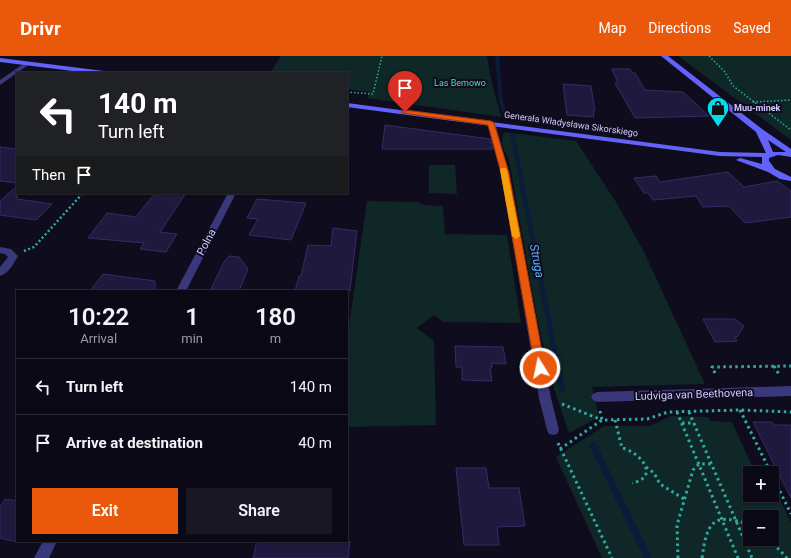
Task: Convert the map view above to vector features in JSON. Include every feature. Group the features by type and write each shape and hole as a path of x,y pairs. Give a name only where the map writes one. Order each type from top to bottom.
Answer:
{"main road":[{"path":"664,56 759,131 791,152"},
{"path":"0,60 96,72"},
{"name":"Generała Władysława Sikorskiego","path":"348,105 720,154 758,156 777,154 791,155"},
{"path":"759,131 768,147 769,155 765,161 771,170"},
{"name":"Generała Władysława Sikorskiego","path":"720,154 759,165 791,179"}],"street":[{"path":"0,84 28,63"},
{"path":"491,123 505,173 553,430"},
{"name":"Polna","path":"182,290 231,194"},
{"path":"0,250 8,251 13,256 10,262 0,273"},
{"name":"Ludviga van Beethovena","path":"597,397 791,392"},
{"path":"41,558 49,542"}],"path":[{"path":"348,92 373,94 382,56"},
{"path":"709,56 725,72 733,86 791,130"},
{"path":"753,102 791,100"},
{"path":"13,256 34,247 82,194"},
{"path":"715,373 712,367 791,366"},
{"path":"546,398 602,420 647,419 668,412 740,410 791,412"},
{"path":"740,410 767,466"},
{"path":"677,412 738,558"},
{"path":"689,412 752,558"},
{"path":"602,420 560,449 612,558"},
{"path":"615,420 622,448 635,453 643,460 646,467 644,479 638,483 632,483"},
{"path":"682,423 694,423"},
{"path":"678,558 677,525 693,470 699,464 712,464"},
{"path":"646,467 654,473 660,484 684,499"},
{"path":"779,490 791,514"},
{"path":"702,558 703,545 711,524 722,520 736,520 743,522"},
{"path":"776,546 787,558"}],"green space":[{"name":"Las Bemowo","path":"281,56 487,56 491,79 501,117 367,98 369,92 348,89 348,72 271,72"},
{"path":"678,56 791,56 791,140"},
{"path":"505,132 576,141 616,202 643,250 705,384 592,387 599,417 569,433 551,379 538,323 509,160 502,143"},
{"path":"429,165 455,165 457,194 429,193"},
{"path":"367,201 418,202 424,205 443,206 445,234 507,235 521,323 443,322 434,315 417,328 434,341 436,425 348,427 348,332"},
{"path":"671,416 708,417 710,421 732,422 752,466 743,466 743,502 779,502 779,497 791,522 791,558 602,558 556,457 604,426 650,426"}],"building":[{"path":"612,69 630,69 632,73 635,73 645,90 683,92 709,116 635,118 615,83 618,83"},
{"path":"563,84 591,86 595,111 593,111 594,117 567,115"},
{"path":"385,125 490,139 493,149 382,149"},
{"path":"0,147 16,149 16,183 0,181"},
{"path":"728,172 744,187 777,181 783,185 791,191 791,217 745,223 729,206 703,207 696,196 653,200 648,193 644,193 634,178 656,176 660,182"},
{"path":"16,187 17,199 52,204 36,220 0,215 0,201"},
{"path":"154,194 185,194 160,232 177,234 166,252 140,249 144,243 88,238 107,213 136,217"},
{"path":"257,199 306,203 291,240 249,235 258,219 247,218"},
{"path":"333,228 357,231 350,291 295,290 299,276 301,276 308,245 331,246"},
{"path":"229,256 239,257 248,269 239,290 211,289 224,262"},
{"path":"103,274 155,281 155,290 91,290"},
{"path":"703,319 735,319 744,326 737,337 735,337 737,341 715,342"},
{"path":"455,346 503,347 506,364 492,363 492,368 490,368 492,381 462,380 462,367 456,367"},
{"path":"753,422 772,422 774,425 791,425 791,498 779,474 779,466 775,466"},
{"path":"456,468 486,468 489,488 519,488 525,526 497,527 499,545 464,545"},
{"path":"5,499 16,501 16,542 0,538 0,507"},
{"path":"350,541 348,558 253,558 257,542"}],"waterway":[{"name":"Struga","path":"497,56 501,101 506,119"},
{"name":"Struga","path":"512,133 562,389"},
{"name":"Struga","path":"593,445 648,558"}],"slow traffic":[{"path":"504,170 516,236"}],"place":[{"name":"Muu-minek","path":"718,128"}],"route":[{"path":"405,112 491,123 505,173 540,368"}]}
